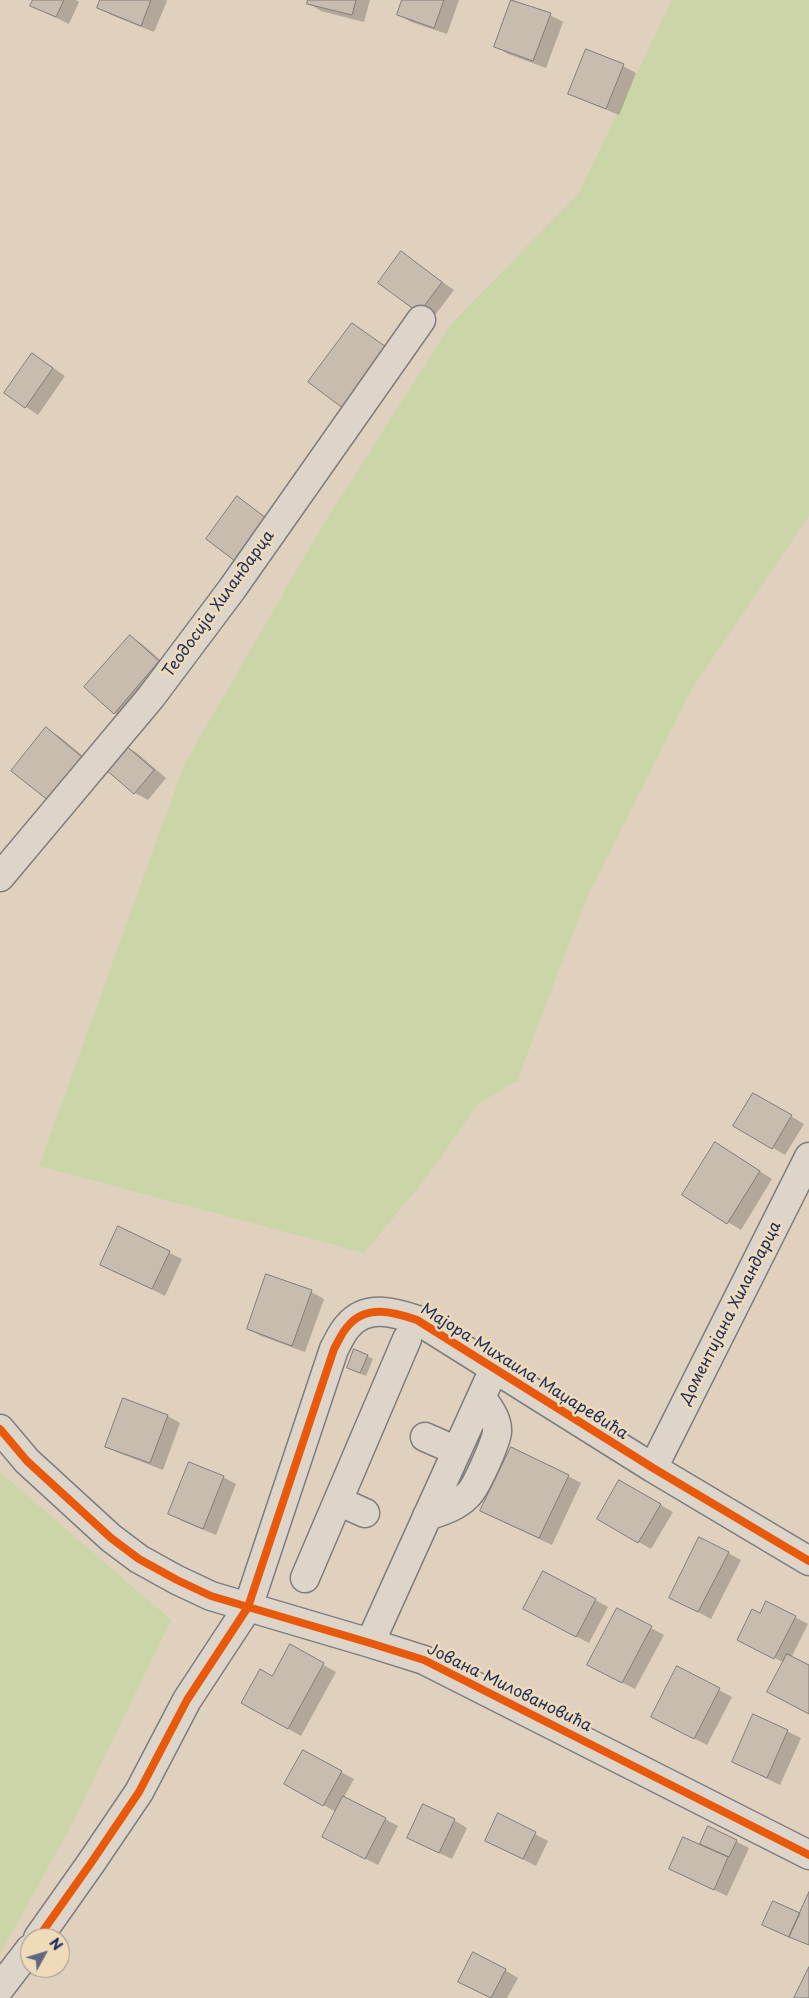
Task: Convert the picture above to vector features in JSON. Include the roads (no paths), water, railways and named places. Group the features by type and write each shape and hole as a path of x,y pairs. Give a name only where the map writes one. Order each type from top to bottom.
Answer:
{"street":[{"name":"Теодосија Хиландарца","path":"0,876 168,674 232,589 421,320"},
{"name":"Доментијана Хиландарца","path":"653,1468 809,1157"},
{"name":"Мајора Михаила Маџаревића","path":"45,1928 140,1792 187,1700 248,1607 334,1349 348,1326 361,1314 378,1311 396,1313 417,1320 653,1468 809,1562"},
{"path":"305,1578 408,1339"},
{"path":"370,1642 427,1516 485,1390 497,1431 485,1465 470,1494 450,1509 427,1516"},
{"name":"Јована Миловановића","path":"0,1428 27,1461 111,1538 139,1559 177,1580 211,1596 370,1642 424,1660 809,1855"},
{"path":"425,1437 457,1451"},
{"path":"338,1501 365,1513"},
{"path":"0,1988 20,1961"}]}
